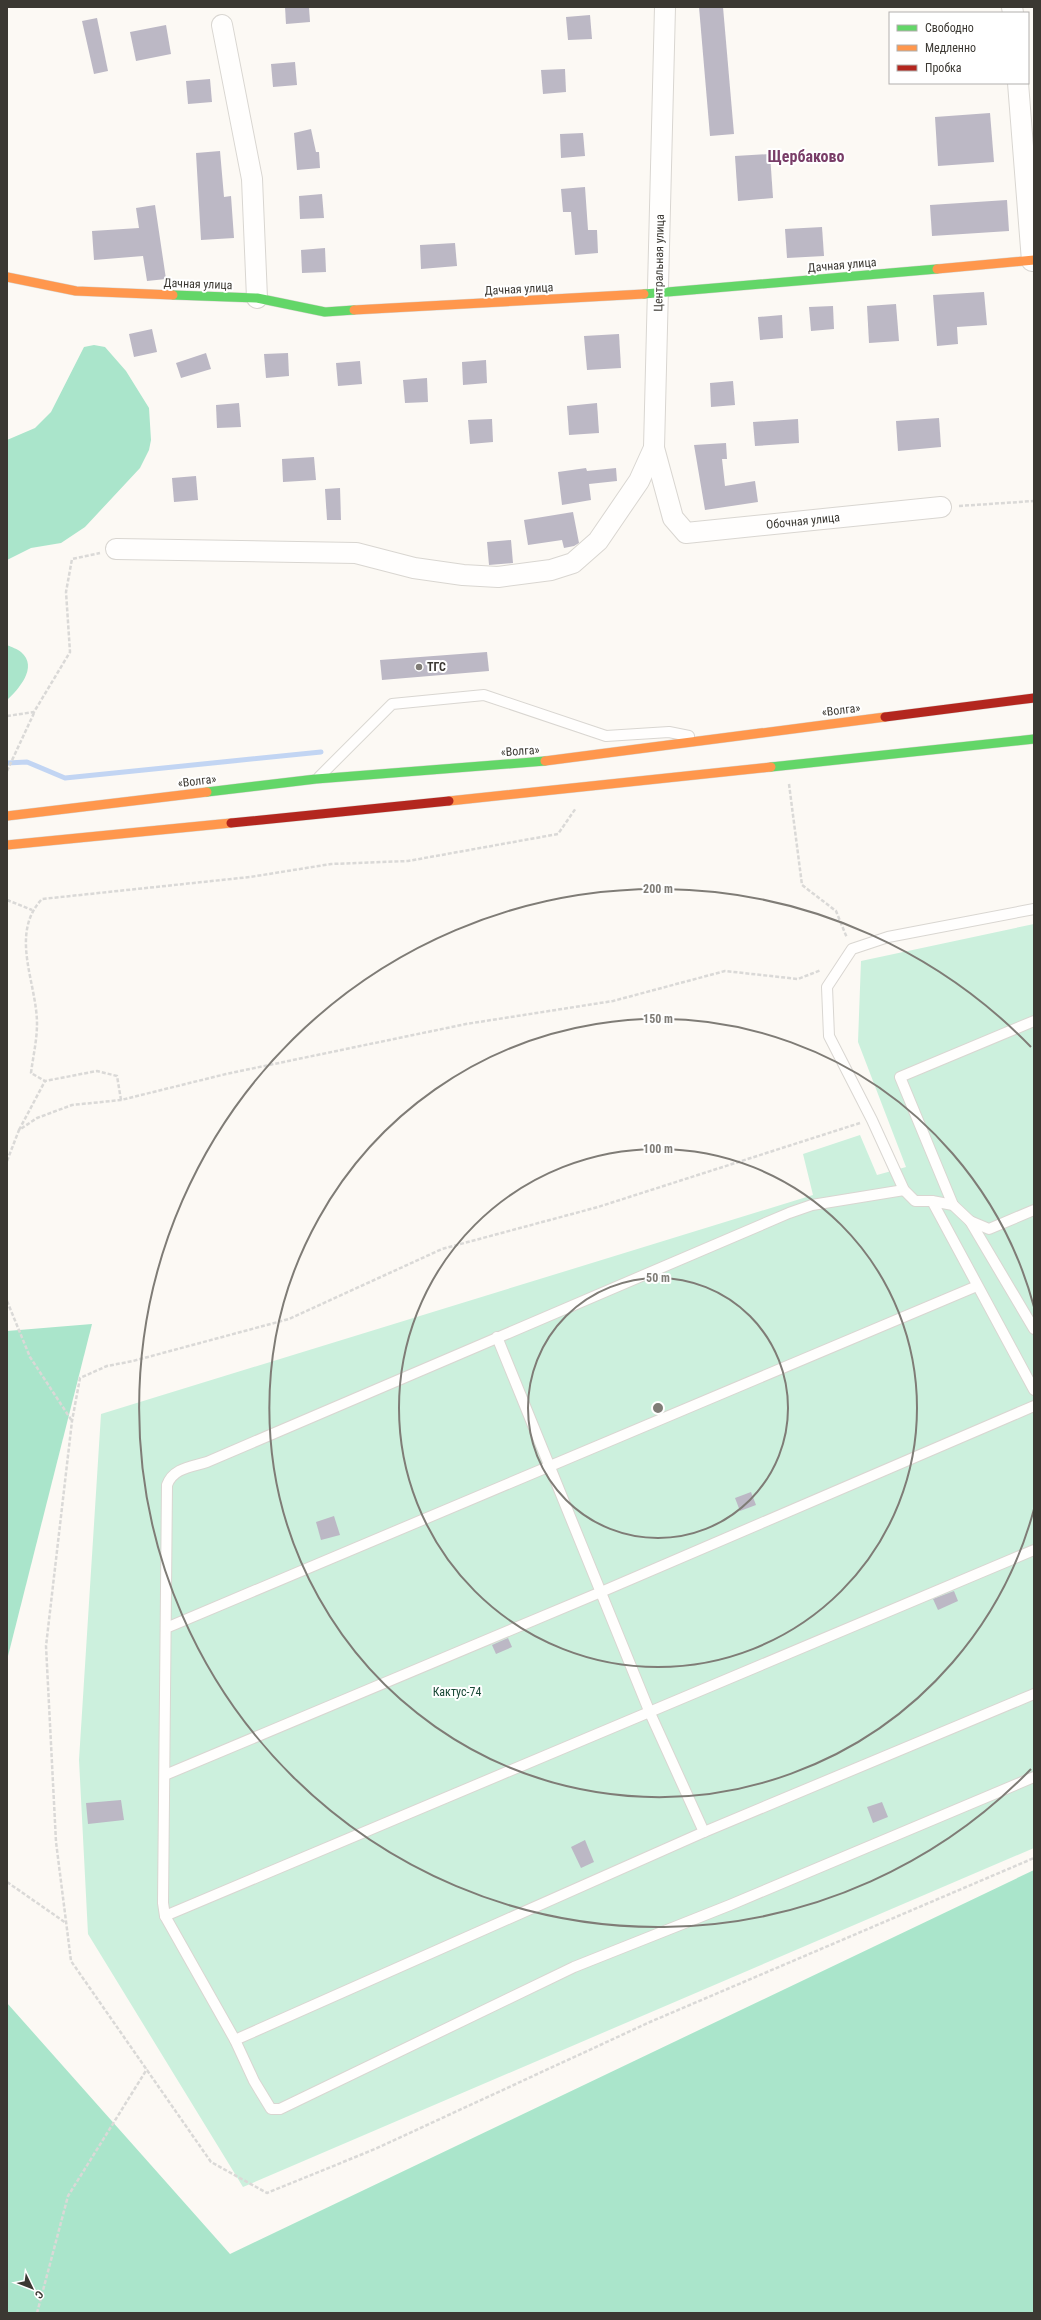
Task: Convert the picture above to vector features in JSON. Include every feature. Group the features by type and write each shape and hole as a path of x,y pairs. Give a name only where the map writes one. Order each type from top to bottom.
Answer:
{"main road":[{"name":"Дачная улица","path":"7,277 76,291 257,298 325,312 658,293 1033,261"},
{"name":"«Волга»","path":"7,816 316,779 540,762 1034,698"},
{"path":"7,846 591,787 1034,739"}],"street":[{"name":"Центральная улица","path":"665,7 654,448 673,518"},
{"path":"222,25 252,179 257,298"},
{"path":"1018,84 1033,261"},
{"path":"116,549 356,553 414,568 463,575 498,577 551,570 573,563 598,541 639,481 654,448"},
{"name":"Обочная улица","path":"673,518 686,533 940,508"}],"lane":[{"path":"316,779 392,704 400,703 484,695 606,736 669,732 705,740"},
{"path":"953,1205 932,1201 915,1201 904,1190 872,1120 829,1036 827,987 852,949 888,937 1034,908"},
{"path":"1034,1021 900,1077 953,1205 970,1221 1034,1329"},
{"path":"904,1190 806,1207 496,1337 207,1462 176,1472 170,1477 167,1485 163,1903 165,1916 235,2040 254,2081 271,2109 280,2109 574,1967 730,1905 1034,1777"},
{"path":"932,1201 976,1286 1034,1390"},
{"path":"970,1221 989,1229 1034,1210"},
{"path":"166,1628 976,1286"},
{"path":"496,1337 650,1713 704,1832"},
{"path":"164,1775 601,1592 1034,1406"},
{"path":"165,1916 1034,1550"},
{"path":"235,2040 704,1832 1034,1694"}],"path":[{"path":"940,508 1034,500"},
{"path":"7,771 34,712 70,652 66,592 72,559 116,549"},
{"path":"7,716 34,712"},
{"path":"787,766 802,885 836,911 852,949"},
{"path":"122,1100 117,1076 97,1071 45,1081 32,1073 37,1024 25,949 32,910 42,900 250,877 331,864 408,861 558,834 591,787"},
{"path":"7,900 32,910"},
{"path":"19,1130 37,1118 72,1105 122,1100 226,1074 466,1024 613,1001 725,972 798,978 844,962"},
{"path":"7,1161 19,1130 45,1081"},
{"path":"872,1120 598,1207 442,1249 289,1319 133,1361 108,1366 80,1378 72,1421 46,1646 56,1842 71,1960 211,2162 267,2193 375,2149 650,2022 1034,1858"},
{"path":"7,1302 30,1357 72,1421"},
{"path":"7,1882 66,1923"},
{"path":"37,2313 68,2196 147,2069"}],"green space":[{"path":"94,345 105,347 126,371 149,408 151,440 149,450 140,468 85,527 61,543 31,548 7,560 7,440 35,428 51,412 84,347"},
{"path":"7,645 21,652 26,658 28,664 25,678 7,700"},
{"name":"Кактус-74","path":"1034,924 1034,1848 243,2187 88,1934 79,1760 101,1414 813,1195 803,1154 860,1135 877,1175 906,1167 858,1042 861,961"},
{"path":"92,1324 7,1660 7,1331"},
{"path":"1034,1870 1034,2313 7,2313 7,2003 230,2254"}],"building":[{"path":"285,7 309,7 310,22 286,24"},
{"path":"699,7 723,7 734,134 710,136"},
{"path":"590,15 592,39 568,40 566,17"},
{"path":"97,18 108,71 94,74 82,21"},
{"path":"166,25 171,54 136,61 130,32"},
{"path":"295,62 297,85 273,87 271,64"},
{"path":"565,69 566,92 543,94 541,70"},
{"path":"210,79 212,102 188,104 186,81"},
{"path":"990,113 994,162 938,166 935,117"},
{"path":"311,129 316,152 319,152 320,168 297,170 294,133"},
{"path":"583,133 585,156 561,158 560,134"},
{"path":"220,151 224,197 231,196 234,238 201,240 196,153"},
{"path":"770,154 773,198 738,201 735,156"},
{"path":"585,187 588,230 597,230 598,253 575,255 571,212 563,212 561,189"},
{"path":"322,194 324,218 300,219 299,196"},
{"path":"1007,200 1009,231 932,236 930,205"},
{"path":"155,205 166,279 147,281 143,256 94,260 92,231 139,228 136,208"},
{"path":"822,227 824,256 787,258 785,229"},
{"path":"455,243 457,266 421,269 420,245"},
{"path":"325,248 326,272 302,273 301,250"},
{"path":"984,292 987,325 957,327 958,344 937,346 933,295"},
{"path":"896,304 899,341 869,343 867,306"},
{"path":"833,306 834,329 811,331 809,307"},
{"path":"782,315 783,338 760,340 758,317"},
{"path":"152,329 157,352 134,357 129,334"},
{"path":"619,334 621,368 587,370 584,336"},
{"path":"206,353 211,369 181,378 176,363"},
{"path":"288,353 289,376 266,378 264,354"},
{"path":"486,360 487,383 463,385 462,362"},
{"path":"360,361 362,384 338,386 336,363"},
{"path":"427,378 428,402 405,403 403,380"},
{"path":"733,381 735,405 711,407 710,383"},
{"path":"239,403 241,427 217,428 216,405"},
{"path":"597,403 599,433 569,435 567,406"},
{"path":"939,418 941,447 898,451 896,421"},
{"path":"492,419 493,442 470,444 468,420"},
{"path":"798,419 799,443 755,446 753,422"},
{"path":"726,443 727,459 722,459 725,486 755,481 758,502 705,510 694,445"},
{"path":"314,457 316,480 283,482 282,459"},
{"path":"586,468 587,471 616,468 617,481 589,484 591,500 562,505 558,472"},
{"path":"196,476 198,500 174,502 172,478"},
{"path":"340,488 341,520 327,520 325,489"},
{"path":"573,512 579,543 574,546 564,548 562,540 528,545 524,520"},
{"path":"511,540 513,563 489,565 487,542"},
{"path":"487,652 489,671 382,680 380,660"},
{"path":"751,1492 756,1505 740,1511 735,1498"},
{"path":"334,1516 340,1535 321,1540 316,1522"},
{"path":"954,1591 958,1601 938,1610 933,1599"},
{"path":"508,1638 512,1647 496,1654 492,1645"},
{"path":"121,1800 124,1820 88,1824 86,1803"},
{"path":"882,1802 888,1817 873,1823 867,1807"},
{"path":"585,1840 594,1862 581,1868 571,1847"}],"waterway":[{"path":"7,763 27,762 65,778 321,752"}],"traffic: fast":[{"path":"644,294 937,269"},
{"path":"173,295 257,298 325,312 354,310"},
{"path":"771,767 1034,739"},
{"path":"207,792 316,779 545,761"}],"traffic: slow":[{"path":"937,269 1034,260"},
{"path":"7,277 76,291 173,295"},
{"path":"354,310 644,294"},
{"path":"545,761 885,717"},
{"path":"449,801 771,767"},
{"path":"7,816 207,792"},
{"path":"7,845 231,823"}],"traffic: jam":[{"path":"885,717 1034,698"},
{"path":"231,823 449,801"}],"place":[{"name":"ТГС","path":"419,667"}],"district":[{"name":"Щербаково","path":"806,156"}]}
